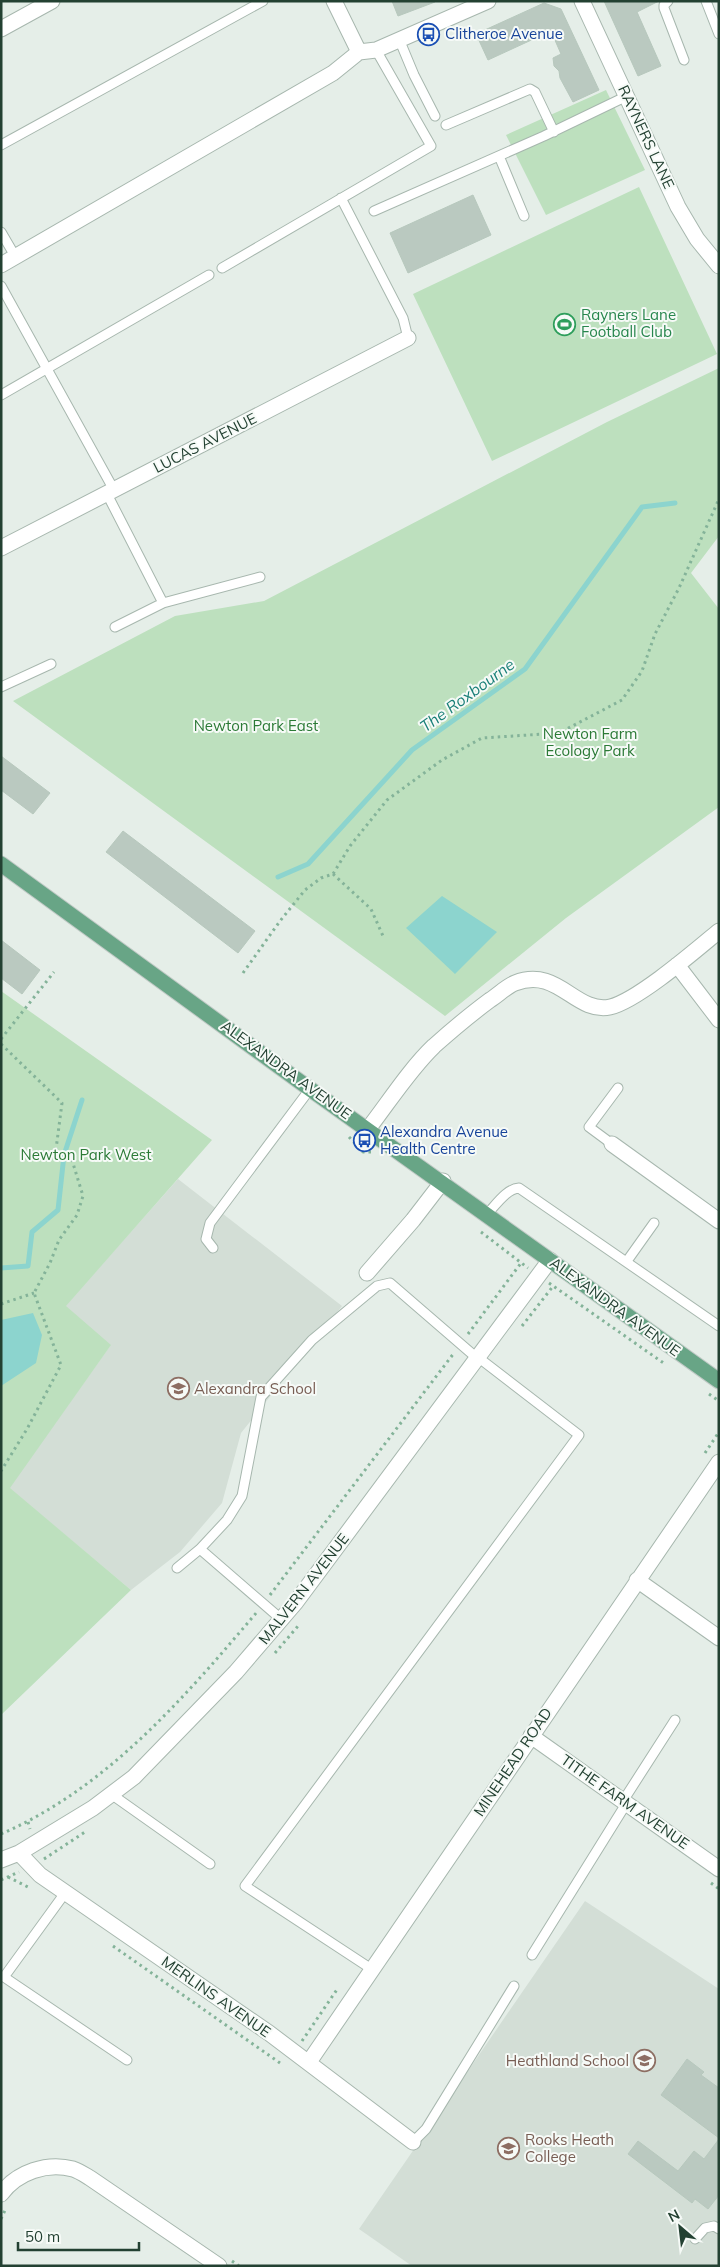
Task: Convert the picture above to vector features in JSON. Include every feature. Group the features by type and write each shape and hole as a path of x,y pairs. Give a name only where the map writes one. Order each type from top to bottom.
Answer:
{"main road":[{"name":"ALEXANDRA AVENUE","path":"1,864 310,1089 442,1181 719,1381"}],"street":[{"path":"1,29 52,1"},
{"path":"334,1 359,52"},
{"path":"1,264 333,73 359,52 376,50 488,1"},
{"name":"RAYNERS LANE","path":"582,1 678,207 697,239 719,266"},
{"name":"LUCAS AVENUE","path":"1,548 408,338"},
{"path":"368,1129 434,1047 483,1006 515,983 542,978 561,987 590,1006 610,1007 629,999 719,931"},
{"path":"677,964 719,1020"},
{"path":"612,1144 719,1222"},
{"path":"367,1273 413,1220 442,1181"},
{"name":"MALVERN AVENUE","path":"1,1860 19,1853 93,1808 134,1777 236,1672 281,1619 550,1260"},
{"name":"MINEHEAD ROAD","path":"308,2062 373,1970 530,1736 719,1462"},
{"path":"637,1580 719,1638"},
{"name":"TITHE FARM AVENUE","path":"530,1736 719,1869"},
{"name":"MERLINS AVENUE","path":"19,1853 40,1875 269,2033 413,2142"},
{"path":"5,2198 15,2180 32,2171 51,2166 74,2169 219,2266"}],"lane":[{"path":"1,145 263,1"},
{"path":"668,1 664,8 684,60"},
{"path":"706,1 719,34"},
{"path":"399,39 414,75 436,116"},
{"path":"222,268 432,146 376,50"},
{"path":"446,125 530,89 535,92 554,132"},
{"path":"374,211 554,132 627,96"},
{"path":"499,156 524,216"},
{"path":"341,198 403,318 408,338"},
{"path":"1,232 15,256"},
{"path":"1,395 209,275"},
{"path":"1,286 47,368 111,492 163,603"},
{"path":"115,627 163,603 260,577"},
{"path":"1,688 51,664"},
{"path":"612,1144 589,1127 618,1088"},
{"path":"213,1248 206,1238 210,1223 310,1089"},
{"path":"487,1214 508,1192 519,1188 628,1261 719,1326"},
{"path":"628,1261 654,1223"},
{"path":"177,1568 200,1550 227,1520 242,1496 261,1397 312,1340 377,1286 390,1283 460,1344 579,1435 245,1886 373,1970"},
{"path":"200,1550 281,1619"},
{"path":"532,1955 675,1720"},
{"path":"111,1794 210,1864"},
{"path":"65,1893 4,1977 127,2060"},
{"path":"413,2142 426,2129 514,1986"},
{"path":"696,2239 705,2228 714,2226 719,2229"}],"path":[{"path":"243,973 305,890 322,878 333,874 350,846 387,800 442,760 482,738 559,733 622,700 642,671 655,634 679,588 719,499"},
{"path":"333,874 371,909 383,936"},
{"path":"1,1039 54,972"},
{"path":"1,1044 62,1103 55,1157 72,1160 84,1196 77,1215 58,1240 50,1263 34,1293 1,1304"},
{"path":"1,1834 28,1822 76,1794 122,1757 172,1706 263,1604 521,1263"},
{"path":"1,1472 61,1365 34,1293"},
{"path":"1,2219 5,2198"}],"shaded area":[{"name":"Alexandra School","path":"178,1179 342,1306 241,1433 222,1503 180,1552 131,1590 9,1488 110,1346 65,1306"},
{"path":"585,1901 719,1989 719,2266 412,2266 359,2229"}],"green space":[{"path":"606,90 645,170 546,215 506,135"},
{"name":"Rayners Lane Football Club","path":"639,187 717,354 492,461 413,294"},
{"path":"719,368 719,536 691,573 719,609 719,807 566,918 445,1016 13,701 175,616 264,601 607,422"},
{"name":"Newton Park West","path":"1,991 212,1140 66,1306 111,1345 10,1488 131,1590 1,1715"}],"water":[{"path":"442,896 497,932 455,974 406,928"},
{"path":"33,1313 42,1335 36,1363 1,1386 1,1320"}],"building":[{"path":"392,1 435,1 435,2 398,16"},
{"path":"604,1 659,1 637,12 661,66 638,76"},
{"path":"544,3 561,9 599,90 573,102 560,78 559,71 554,66 553,58 561,54 551,31 488,60 476,34"},
{"path":"473,195 491,235 408,273 390,233"},
{"path":"1,756 50,793 33,814 1,790"},
{"path":"123,831 255,931 238,953 106,852"},
{"path":"1,940 40,970 22,994 1,978"},
{"path":"687,2059 704,2072 701,2075 719,2088 719,2138 661,2095"},
{"path":"719,2139 719,2195 708,2209 695,2199 692,2203 628,2154 638,2141 678,2171 694,2151 704,2159"}],"waterway":[{"name":"The Roxbourne","path":"278,877 308,864 412,750 525,669 642,507 675,503"},
{"name":"The Roxbourne","path":"1,1268 28,1266 32,1232 58,1210 64,1155 82,1100"}],"place":[{"name":"Clitheroe Avenue","path":"429,34"},
{"name":"Rayners Lane Football Club","path":"565,324"},
{"name":"Alexandra Avenue Health Centre","path":"364,1141"},
{"name":"Alexandra School","path":"178,1389"},
{"name":"Heathland School","path":"645,2061"},
{"name":"Rooks Heath College","path":"509,2149"}],"park label":[{"name":"Newton Park East","path":"256,726"},
{"name":"Newton Farm Ecology Park","path":"590,742"}]}
